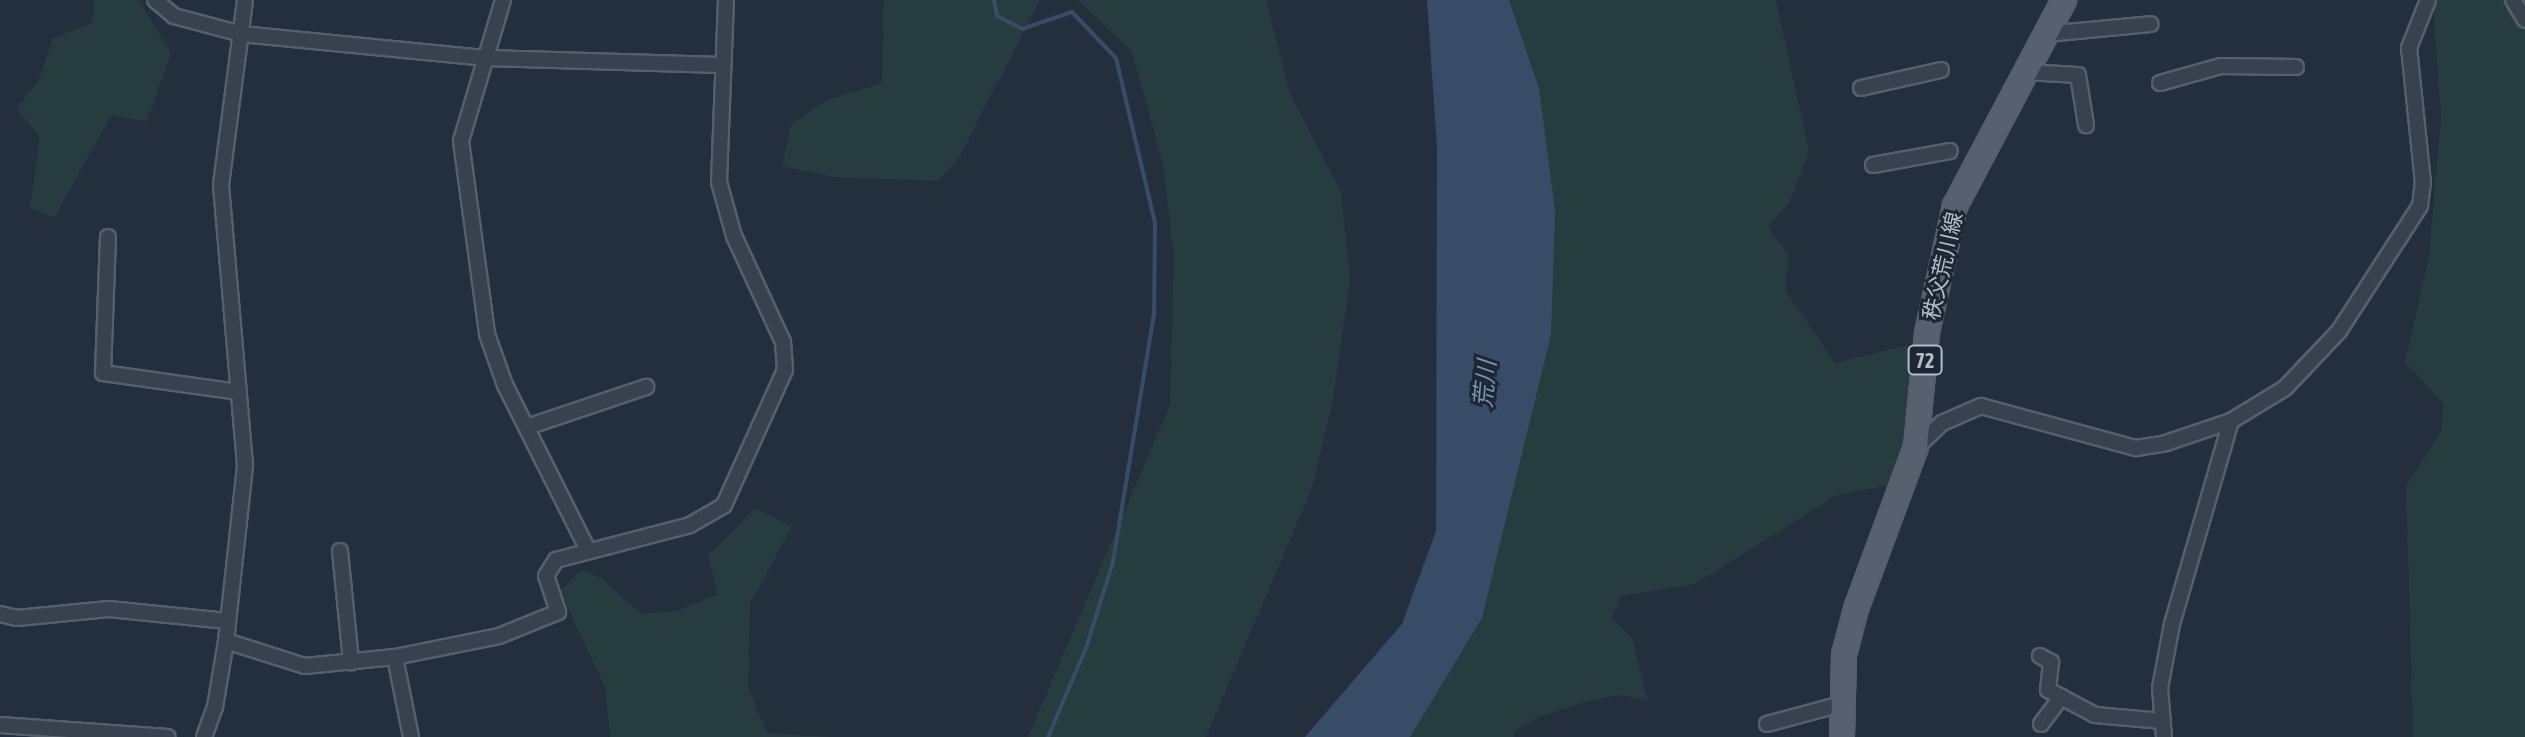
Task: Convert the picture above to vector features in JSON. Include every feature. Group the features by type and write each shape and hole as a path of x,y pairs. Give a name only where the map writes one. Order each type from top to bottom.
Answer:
{"main road":[{"name":"秩父荒川線","path":"1842,737 1841,704 1856,609 1916,447 1927,333 1955,206 2064,0"}],"street":[{"path":"155,0 174,16 241,34 487,58 722,65"},
{"path":"204,737 215,707 226,641 245,465 221,185 245,0"},
{"path":"503,0 461,141 487,334 527,427 587,548"},
{"path":"226,641 305,666 395,657 499,636 558,612 548,593 550,567 587,548 682,528 724,505 785,370 783,342 734,236 719,182 726,0"},
{"path":"1916,447 1942,423 1981,406 2136,448 2231,421 2285,388 2339,331 2420,206 2423,183 2409,48 2428,0"},
{"path":"2513,0 2525,20"},
{"path":"2046,34 2151,24"},
{"path":"2160,83 2221,66 2296,67"},
{"path":"1861,88 1941,70"},
{"path":"2025,72 2078,75 2086,125"},
{"path":"1873,165 1950,151"},
{"path":"108,237 103,373 238,392"},
{"path":"527,427 646,387"},
{"path":"2164,737 2160,688 2172,624 2231,421"},
{"path":"340,551 351,662"},
{"path":"0,614 17,618 109,609 227,621"},
{"path":"2040,656 2051,662 2048,690 2095,715 2163,721"},
{"path":"395,657 411,737"},
{"path":"2041,724 2061,697"},
{"path":"1767,724 1841,704"},
{"path":"0,725 168,737"}],"green space":[{"path":"95,0 139,0 171,54 147,121 111,116 54,218 30,208 40,137 17,109 40,77 53,38 92,23"},
{"path":"884,0 1040,0 960,156 939,181 833,177 782,166 791,124 827,100 882,83"},
{"path":"1078,0 1266,0 1289,91 1341,192 1350,281 1332,406 1312,488 1206,737 1028,737 1170,405 1174,257 1163,164 1132,52"},
{"path":"1509,0 1776,0 1809,151 1790,202 1768,227 1789,256 1785,290 1835,363 1909,345 1917,370 1895,484 1837,495 1695,584 1621,596 1612,618 1632,638 1647,700 1618,695 1584,702 1539,717 1514,731 1514,737 1410,737 1482,618 1551,335 1539,88"},
{"path":"2433,0 2525,0 2525,737 2413,737 2406,486 2441,432 2443,403 2405,362 2429,257 2441,118"},
{"path":"755,508 792,527 750,604 748,686 767,733 832,737 610,737 605,687 560,591 581,570 601,578 642,614 677,611 718,594 708,556"}],"water":[{"name":"荒川","path":"1427,0 1509,0 1539,88 1555,211 1551,335 1482,618 1410,737 1305,737 1402,624 1436,531 1437,147"}],"waterway":[{"path":"994,0 997,16 1022,29 1072,12 1116,58 1155,223 1154,314 1113,562 1086,648 1048,737"}]}
